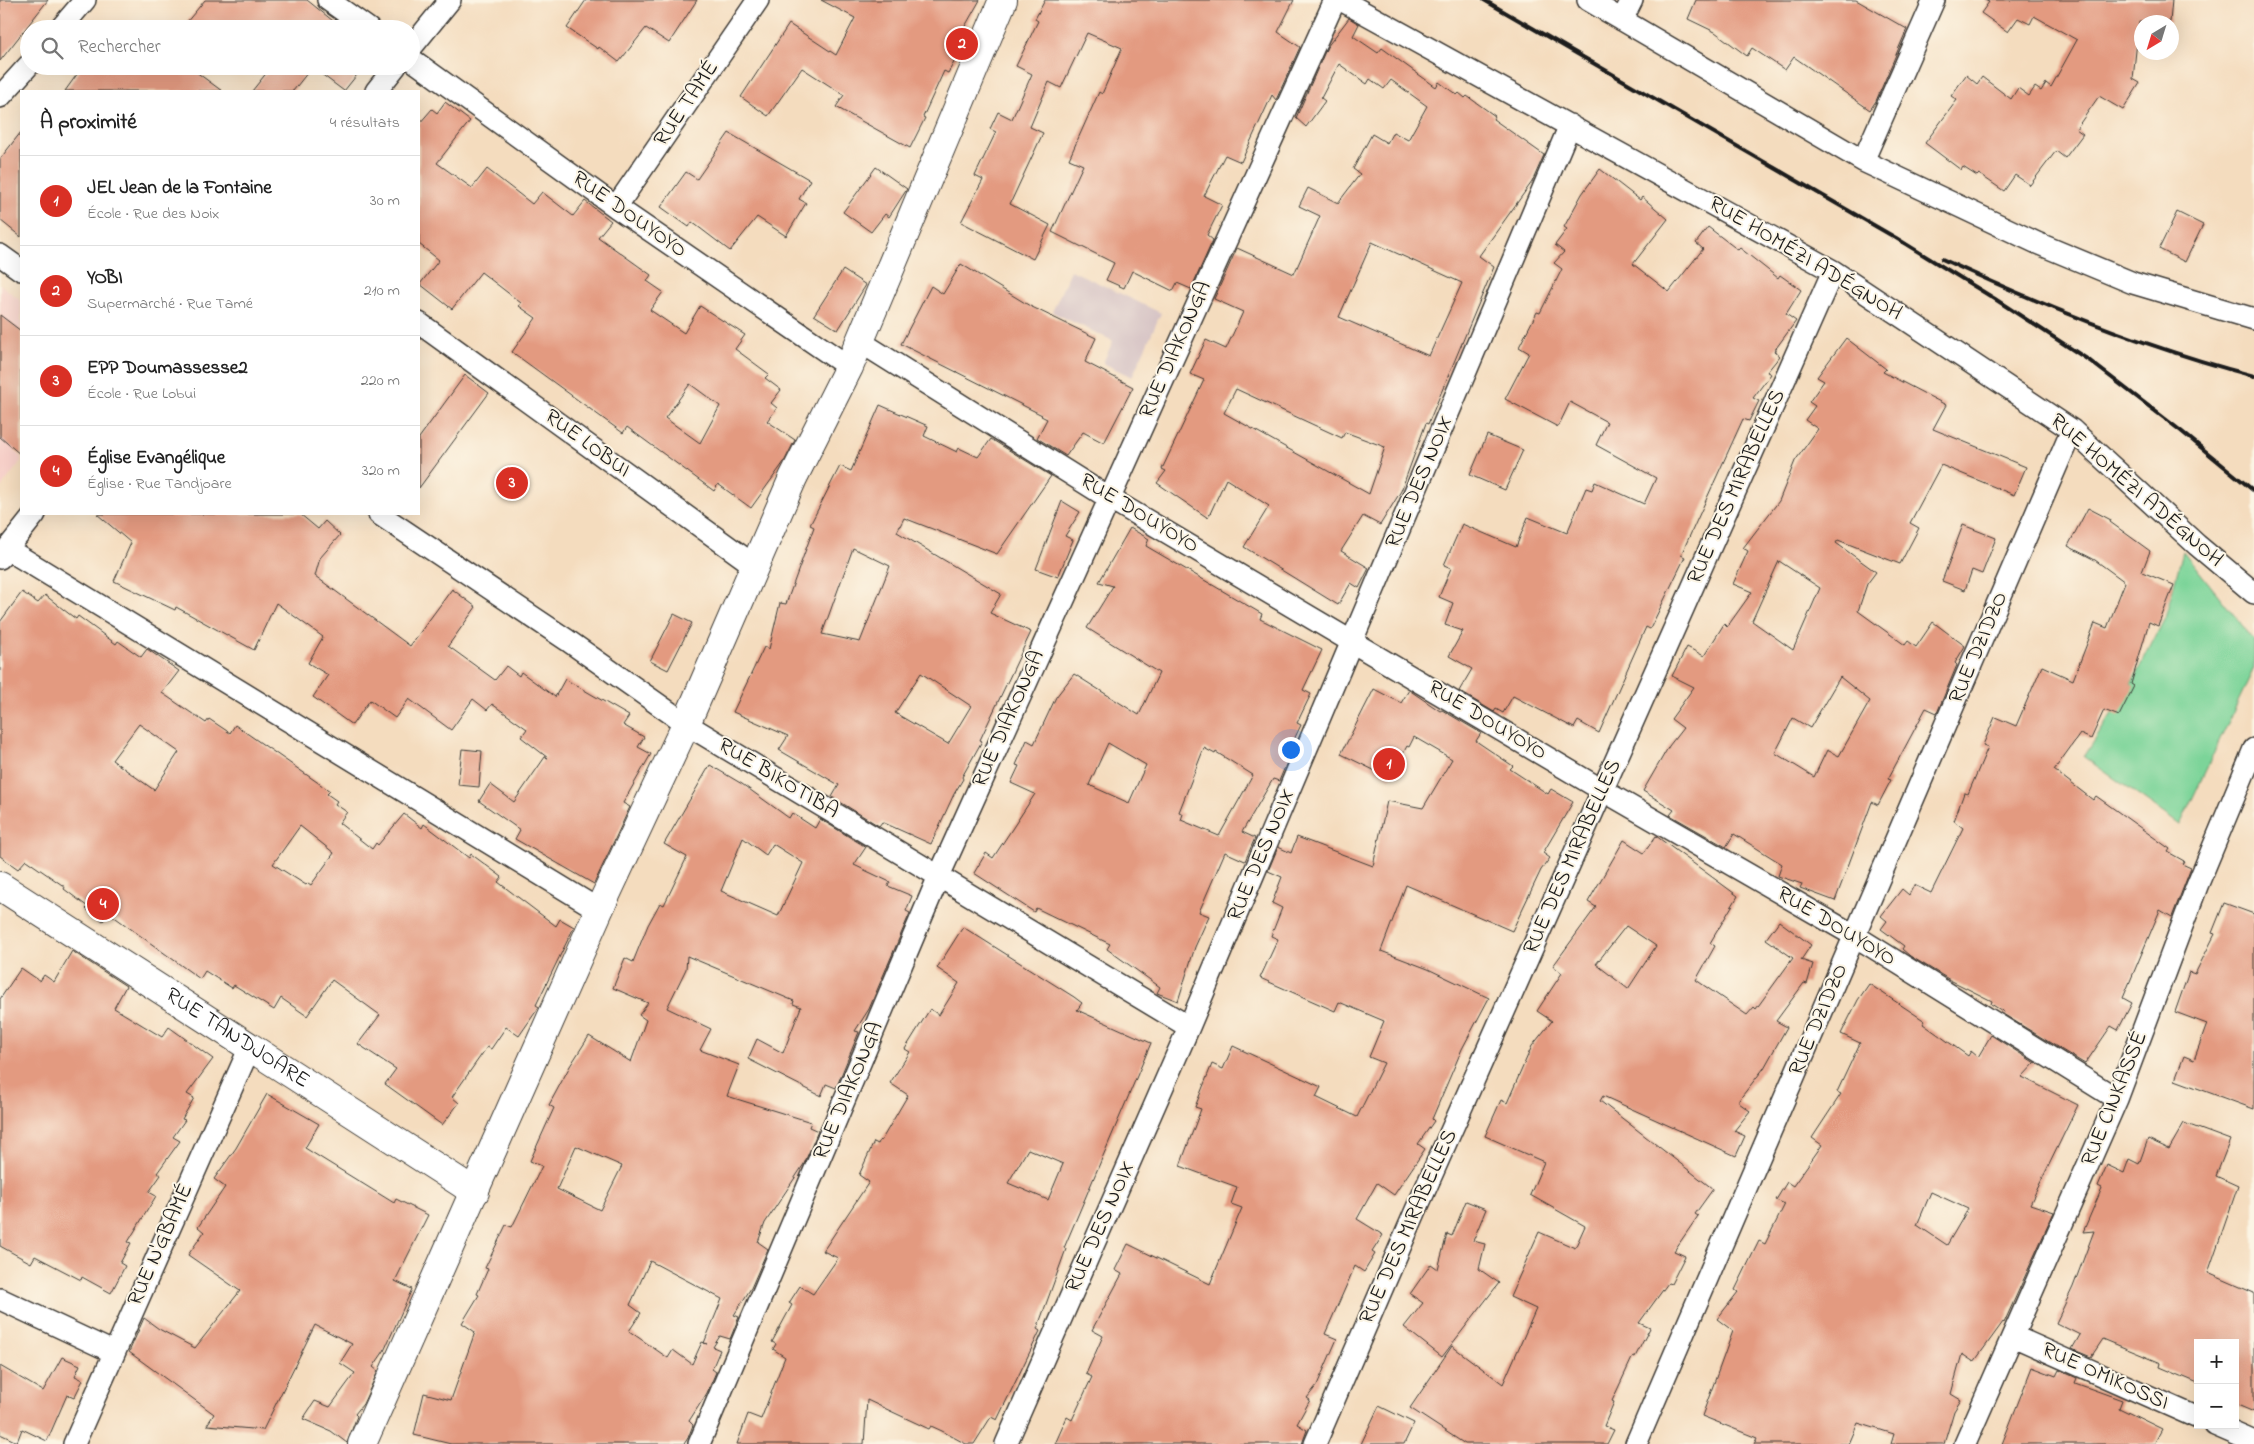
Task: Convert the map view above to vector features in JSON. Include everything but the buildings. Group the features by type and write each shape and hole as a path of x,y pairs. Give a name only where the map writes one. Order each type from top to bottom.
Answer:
{"main road":[{"path":"362,1444 599,910 686,724 793,478 849,367 1003,0"},
{"name":"RUE TANDJOARE","path":"0,886 475,1192"}],"street":[{"path":"68,20 85,0"},
{"path":"328,0 356,20"},
{"path":"420,37 450,0"},
{"name":"RUE TAMÉ","path":"616,207 758,0"},
{"name":"RUE DIAKONGA","path":"699,1444 939,876 1108,498 1335,0"},
{"name":"RUE HOMÉZI ADÉGNOH","path":"1341,0 1833,271 2072,430 2198,545 2254,593"},
{"path":"1588,0 1863,160 2037,243 2133,283 2254,319"},
{"path":"1622,20 1632,0"},
{"path":"1863,160 1934,0"},
{"name":"RUE DOUYOYO","path":"420,65 616,207 849,367"},
{"path":"0,97 20,74"},
{"path":"377,90 389,75"},
{"name":"RUE DES NOIX","path":"1006,1444 1189,1026 1570,125"},
{"path":"0,255 20,269"},
{"name":"RUE DES MIRABELLES","path":"1315,1444 1602,790 1833,271"},
{"name":"RUE LOBUI","path":"420,323 755,566"},
{"name":"RUE DOUYOYO","path":"859,341 1108,498 1353,640 1602,790 1855,936 2117,1099"},
{"name":"RUE DZIDZO","path":"1636,1444 2072,430"},
{"path":"35,515 4,554 599,910"},
{"name":"RUE BIKOTIBA","path":"380,515 567,640 686,724 1189,1026"},
{"name":"RUE CINKASSÉ","path":"1965,1444 2117,1099 2197,886 2254,749"},
{"name":"RUE N'GBAMÉ","path":"74,1444 113,1352 250,1047"},
{"path":"0,1299 113,1352"},
{"name":"RUE OMIKOSSI","path":"2013,1336 2194,1416"},
{"path":"2224,1429 2254,1442"}],"shaded area":[{"path":"1071,270 1161,313 1132,377 1103,363 1113,341 1052,312"},
{"path":"0,284 20,300 20,443 14,451 20,456 20,462 0,489"}],"green space":[{"path":"2183,551 2254,640 2254,668 2180,825 2084,757 2131,684 2165,618"}],"railway":[{"path":"1484,0 1896,238 1995,299 2090,361 2181,431 2254,491"},
{"path":"1942,259 2095,325 2174,353 2254,376"}],"place":[{"name":"YOBI","path":"962,44"},
{"name":"EPP Doumassesse2","path":"512,483"},
{"name":"JEL Jean de la Fontaine","path":"1389,764"},
{"name":"Église Evangélique","path":"103,904"}]}
